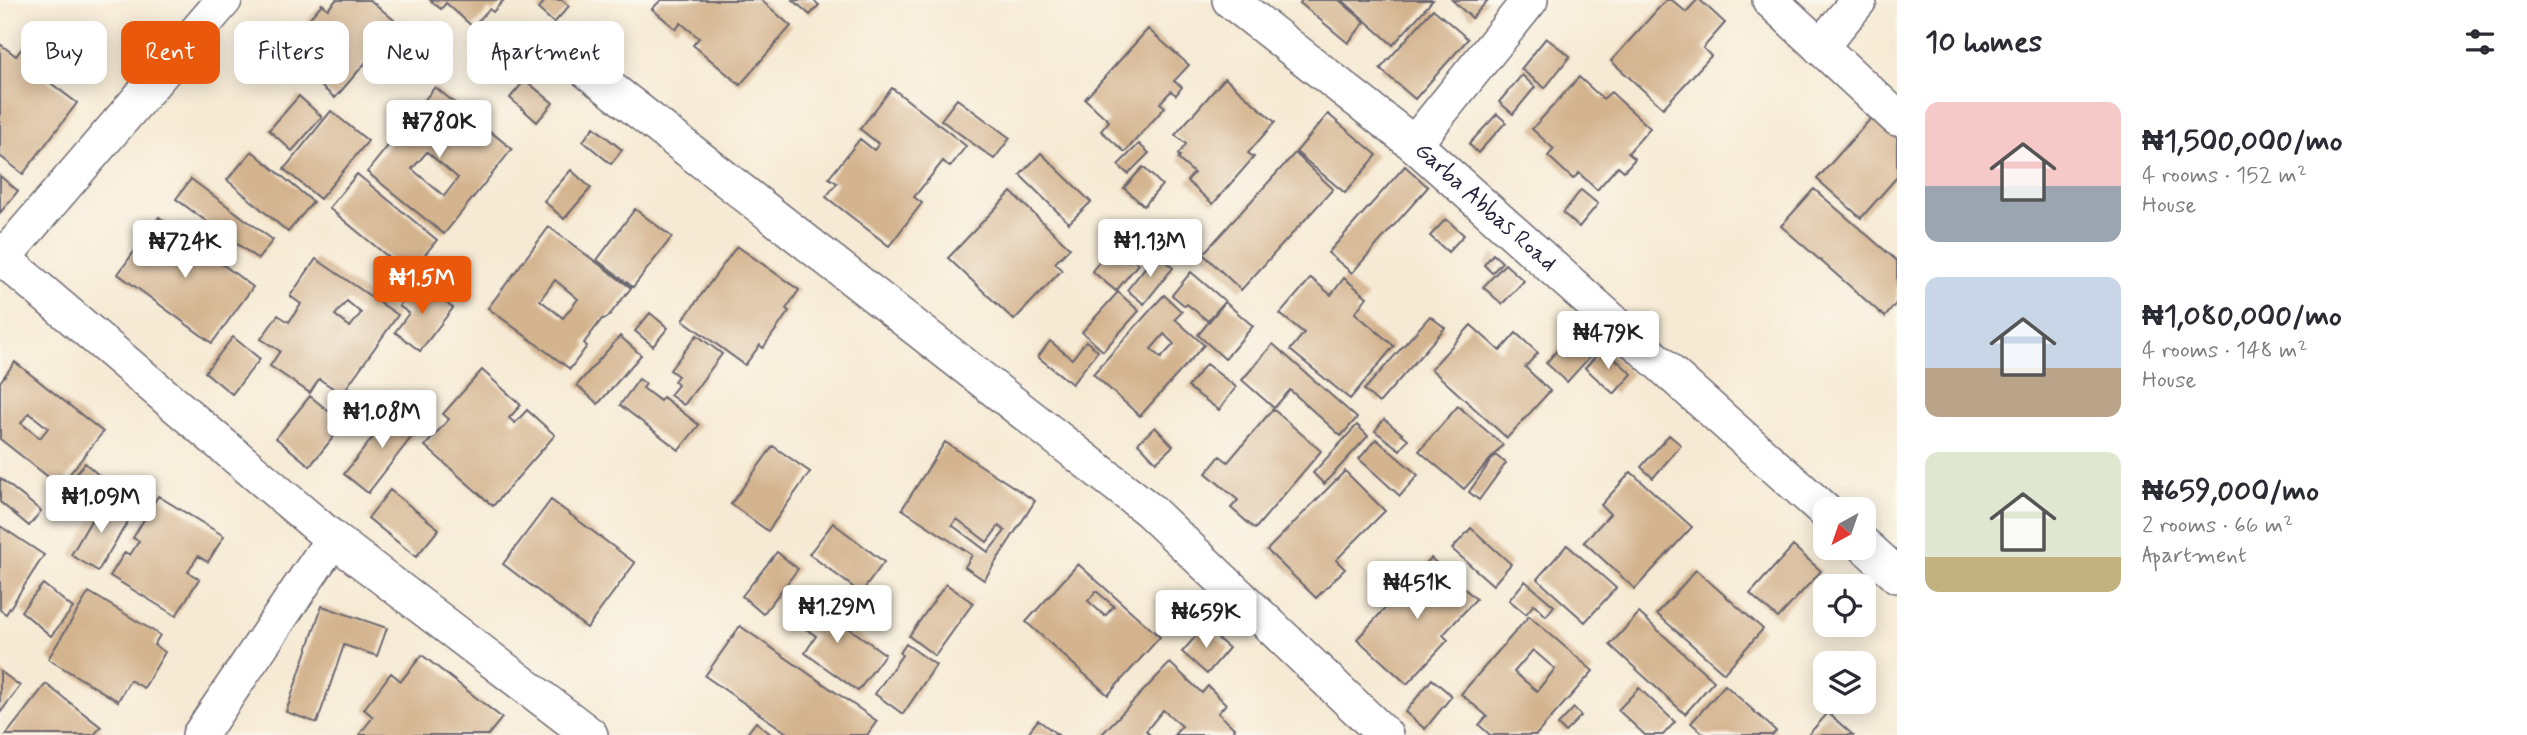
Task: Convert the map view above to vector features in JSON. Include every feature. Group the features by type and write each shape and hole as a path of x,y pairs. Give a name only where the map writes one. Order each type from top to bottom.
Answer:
{"street":[{"path":"224,0 1,259 333,538 590,735"},
{"name":"Garba Abbas Road","path":"1230,0 1414,144 1813,500"},
{"path":"1414,144 1530,0"},
{"path":"1770,0 1897,118"},
{"path":"1821,47 1859,0"},
{"path":"604,84 1149,510 1385,735"},
{"path":"200,735 333,538"},
{"path":"1876,556 1897,575"}],"building":[{"path":"336,0 370,0 395,21 363,21 363,66 349,82 349,21 307,21 322,4 328,9"},
{"path":"430,0 504,0 493,12 489,9 478,21 467,22 446,3 441,9"},
{"path":"546,0 562,0 569,6 556,21 552,21 538,9"},
{"path":"661,0 761,0 791,26 740,85 693,45 699,38 681,23 676,29 652,9"},
{"path":"793,0 813,0 819,5 810,15"},
{"path":"1302,0 1339,0 1365,22 1348,43 1300,3"},
{"path":"1342,0 1433,0 1393,45"},
{"path":"1452,0 1488,0 1472,18"},
{"path":"1666,0 1672,0 1686,12 1700,0 1725,23 1703,48 1711,56 1663,108 1611,61"},
{"path":"1433,9 1468,39 1415,99 1380,69"},
{"path":"1148,29 1189,65 1174,81 1182,87 1176,95 1171,91 1160,103 1165,107 1125,152 1101,131 1109,121 1085,99"},
{"path":"1546,38 1570,56 1545,88 1521,69"},
{"path":"0,44 16,56 21,50 21,84 52,84 77,103 23,174 0,156"},
{"path":"1522,75 1535,87 1513,114 1499,102"},
{"path":"1579,77 1603,99 1611,92 1650,128 1628,153 1635,159 1624,171 1618,166 1597,190 1579,173 1573,179 1548,156 1554,149 1532,129"},
{"path":"1225,78 1275,122 1248,153 1254,157 1213,204 1187,181 1194,173 1178,159 1186,144 1175,135"},
{"path":"319,84 347,84 335,98"},
{"path":"522,84 530,84 553,103 537,122 510,98"},
{"path":"435,87 512,149 444,234 367,172","holes":["427,152 458,178 444,196 412,169"]},
{"path":"892,88 966,146 950,167 943,161 914,197 922,203 889,246 826,197 837,183 829,178 860,139 874,150 879,144 860,129"},
{"path":"299,96 322,117 292,151 269,130"},
{"path":"957,99 1010,138 994,159 941,120"},
{"path":"331,111 368,141 320,199 284,169"},
{"path":"1328,114 1377,155 1345,193 1296,152"},
{"path":"1497,114 1506,122 1478,153 1469,144"},
{"path":"1874,115 1897,136 1897,177 1861,218 1817,179"},
{"path":"594,127 622,150 611,164 583,141"},
{"path":"1139,144 1149,153 1128,174 1118,165"},
{"path":"252,151 313,202 288,232 227,180"},
{"path":"1041,153 1091,202 1069,223 1020,175"},
{"path":"1295,153 1333,189 1241,290 1203,254"},
{"path":"1405,166 1428,187 1352,273 1328,253"},
{"path":"1143,167 1162,185 1144,206 1124,188"},
{"path":"571,170 591,188 564,219 544,201"},
{"path":"357,174 437,240 409,274 329,208"},
{"path":"0,176 18,191 0,213"},
{"path":"191,179 273,240 258,259 176,199"},
{"path":"1814,189 1897,261 1897,302 1885,317 1781,226"},
{"path":"1581,190 1598,204 1579,227 1563,213"},
{"path":"1011,192 1070,248 1055,263 1062,270 1014,320 948,258"},
{"path":"635,209 672,237 633,287 597,260"},
{"path":"159,217 253,287 212,343 118,274"},
{"path":"1446,219 1464,235 1448,252 1430,236"},
{"path":"549,227 631,288 607,318 602,319 584,343 587,346 570,369 488,308","holes":["555,280 578,299 563,318 540,300"]},
{"path":"1114,243 1138,264 1116,291 1092,271"},
{"path":"737,246 799,290 786,309 789,311 763,348 760,345 745,365 683,320"},
{"path":"1156,254 1173,268 1144,304 1127,290"},
{"path":"1493,254 1502,262 1492,273 1484,265"},
{"path":"316,259 398,315 342,394 319,379 310,393 270,366 280,351 261,339 278,315 289,322 301,304 290,296","holes":["347,301 361,313 350,327 335,315"]},
{"path":"1505,264 1524,281 1502,304 1483,287"},
{"path":"1191,272 1225,301 1208,321 1172,295"},
{"path":"1311,278 1331,295 1344,278 1367,297 1355,313 1394,346 1350,399 1290,350 1304,333 1280,314"},
{"path":"418,282 453,308 420,351 395,332 409,313 399,306"},
{"path":"1118,292 1139,311 1103,351 1082,332"},
{"path":"1164,295 1182,312 1175,319 1204,345 1140,416 1093,374","holes":["1164,334 1174,344 1161,358 1151,349"]},
{"path":"1225,302 1253,326 1225,359 1198,335"},
{"path":"650,313 668,328 653,346 635,331"},
{"path":"1430,316 1445,328 1379,403 1364,390"},
{"path":"1471,325 1500,351 1516,333 1538,353 1525,367 1550,391 1507,438 1431,369"},
{"path":"1575,330 1596,350 1567,382 1546,363"},
{"path":"697,335 722,354 684,405 670,395 678,385 674,381 678,376 670,370"},
{"path":"620,336 641,355 598,404 577,385"},
{"path":"233,337 260,359 232,394 205,372"},
{"path":"1050,341 1072,359 1086,341 1098,351 1072,384 1038,357"},
{"path":"1273,344 1357,418 1341,436 1290,390 1274,408 1242,380"},
{"path":"1603,348 1632,374 1614,394 1585,368"},
{"path":"15,362 103,432 60,486 0,439 0,382","holes":["29,413 48,428 40,438 21,423"]},
{"path":"1206,364 1236,387 1219,410 1188,387"},
{"path":"482,370 521,405 509,418 515,423 527,410 555,435 493,506 425,446 449,419 443,414"},
{"path":"639,379 646,384 643,388 660,401 663,397 699,425 679,450 620,405"},
{"path":"310,396 344,424 310,466 276,438"},
{"path":"1458,406 1503,445 1464,489 1419,451"},
{"path":"396,408 420,426 368,493 344,474"},
{"path":"1273,409 1321,451 1255,529 1231,508 1238,500 1206,473 1220,456 1228,462"},
{"path":"1384,419 1408,439 1400,450 1375,431"},
{"path":"1357,425 1368,436 1324,484 1313,473"},
{"path":"1155,427 1173,446 1156,462 1138,443"},
{"path":"1669,435 1681,445 1653,478 1641,467"},
{"path":"1376,439 1418,475 1400,496 1359,459"},
{"path":"945,442 1035,501 984,580 965,567 972,555 902,509","holes":["957,519 987,542 999,526 1005,531 988,552 952,525"]},
{"path":"773,446 810,472 768,531 731,504"},
{"path":"1495,455 1506,463 1479,500 1469,492"},
{"path":"85,463 102,478 80,504 63,489"},
{"path":"1345,471 1385,511 1336,560 1345,569 1316,598 1267,550"},
{"path":"1631,472 1692,527 1635,589 1584,542 1610,514 1601,505"},
{"path":"0,478 41,511 29,526 0,502"},
{"path":"390,490 439,529 416,557 368,518"},
{"path":"158,496 224,536 208,562 198,556 188,572 199,579 176,616 110,576 125,552 130,555 139,541 133,538"},
{"path":"103,500 131,516 98,571 71,555"},
{"path":"551,500 635,563 587,628 503,564"},
{"path":"833,523 884,562 861,593 809,554"},
{"path":"0,526 44,555 6,614 0,610"},
{"path":"1471,528 1511,564 1493,585 1452,549"},
{"path":"1567,545 1616,588 1585,622 1537,579"},
{"path":"1793,546 1821,571 1813,574 1813,580 1778,618 1750,594"},
{"path":"777,552 798,569 763,614 742,596"},
{"path":"1431,558 1476,599 1443,635 1448,640 1407,684 1357,639"},
{"path":"1078,564 1160,637 1108,695 1026,622","holes":["1096,591 1114,606 1105,616 1088,601"]},
{"path":"1696,570 1763,629 1724,673 1657,614"},
{"path":"1525,581 1554,606 1546,616 1534,604 1526,614 1509,600"},
{"path":"43,584 73,608 51,636 21,611"},
{"path":"946,584 973,603 935,656 909,636"},
{"path":"89,592 160,635 154,645 165,652 144,688 130,680 118,701 48,659"},
{"path":"804,596 885,654 858,691 805,653 816,636 789,617"},
{"path":"322,606 387,628 377,656 344,645 317,723 286,712"},
{"path":"1639,613 1714,681 1685,714 1610,645"},
{"path":"1529,616 1593,671 1536,735 1490,735 1479,725 1487,716 1461,694","holes":["1533,650 1555,669 1537,691 1514,672"]},
{"path":"740,626 877,721 867,735 790,735 705,676"},
{"path":"1204,627 1229,648 1207,674 1182,652"},
{"path":"906,644 936,665 903,714 875,694 902,655 900,653"},
{"path":"422,655 502,718 488,735 359,735 373,717 364,709 391,673 401,681"},
{"path":"1170,663 1202,693 1208,686 1226,704 1218,713 1235,729 1229,735 1174,735 1182,726 1163,710 1146,731 1150,735 1101,735"},
{"path":"0,671 20,686 0,713"},
{"path":"1432,679 1452,696 1425,729 1405,712"},
{"path":"46,684 101,727 94,735 6,735"},
{"path":"1725,685 1776,731 1772,735 1705,735 1691,723"},
{"path":"1639,688 1675,722 1663,735 1645,735 1618,710"},
{"path":"1574,708 1581,716 1565,732 1558,725"},
{"path":"1829,714 1853,735 1808,735"},
{"path":"1038,720 1058,735 1028,733"},
{"path":"756,722 772,735 746,735"}]}
